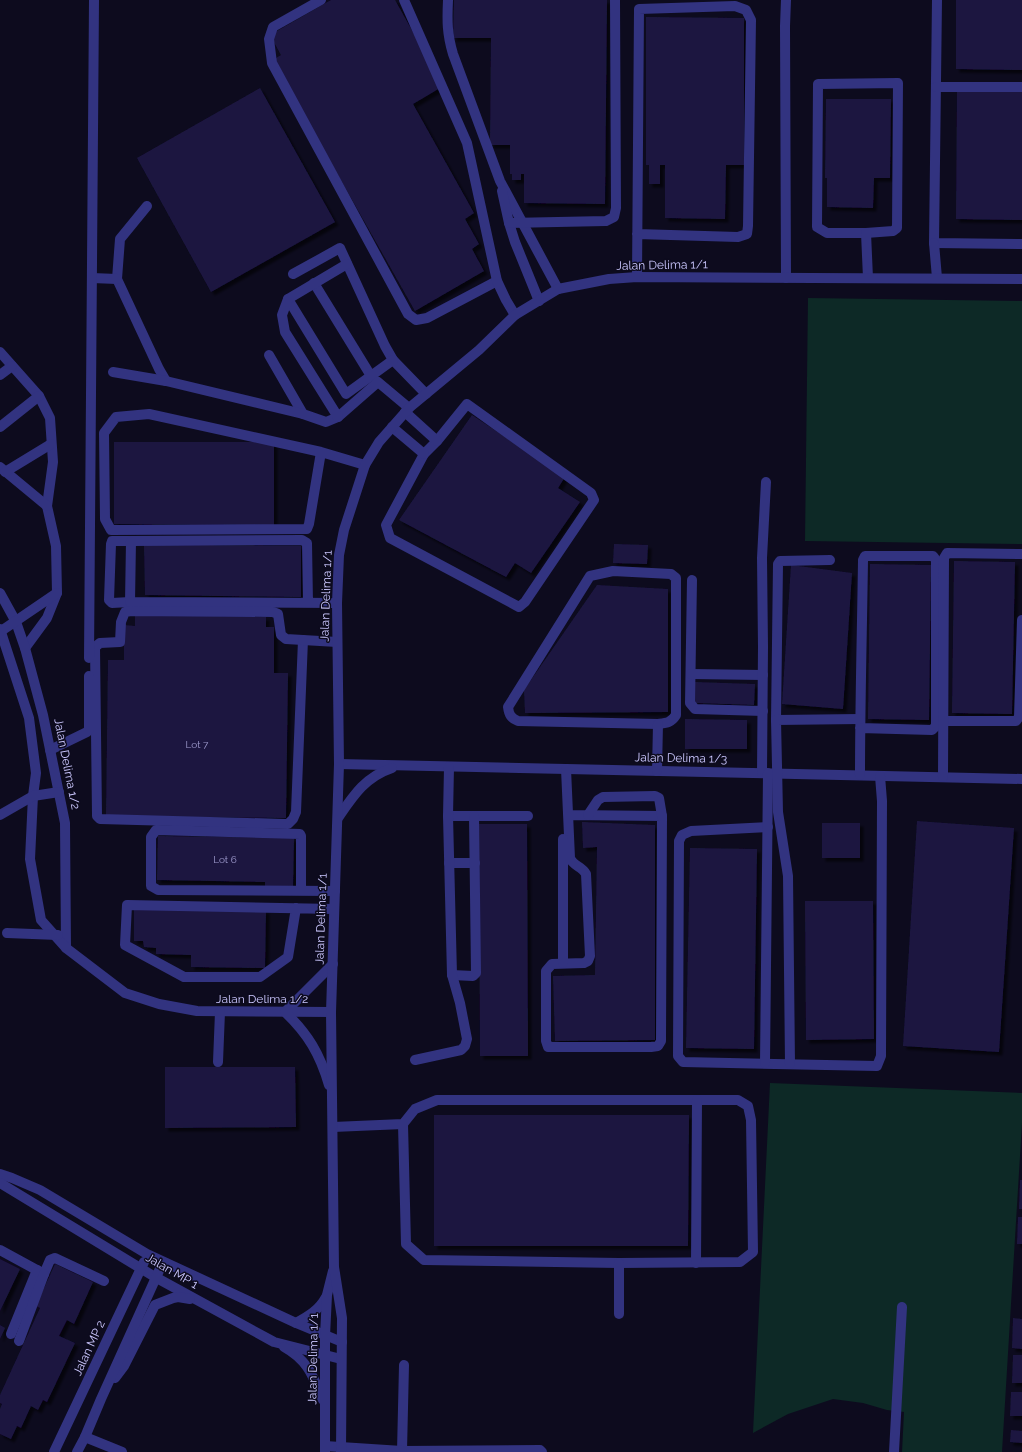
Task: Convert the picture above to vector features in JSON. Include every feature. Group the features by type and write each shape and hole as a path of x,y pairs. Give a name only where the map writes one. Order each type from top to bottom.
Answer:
{"street":[{"path":"50,750 86,734 88,729 94,0"},
{"path":"321,0 273,26 269,39 272,63 408,314 416,320 427,318 497,281"},
{"path":"404,0 467,142 497,281 515,315"},
{"path":"448,0 446,23 448,38 500,181 509,223 515,242 539,301"},
{"path":"509,223 606,221 614,217 616,208 615,0"},
{"path":"786,0 786,278"},
{"path":"937,0 934,243 937,278"},
{"path":"637,234 738,237 746,234 748,226 751,20 746,10 735,6 638,4 637,234 637,276"},
{"path":"898,83 897,228 893,231 866,233 827,233 818,226 818,84 898,83"},
{"path":"936,87 1022,87"},
{"path":"500,181 558,289"},
{"path":"147,206 120,239 117,279 166,381"},
{"path":"866,233 868,278"},
{"path":"934,243 1022,244"},
{"path":"293,274 340,248 385,346 393,360 426,394"},
{"path":"338,417 285,332 282,315 288,299 347,264"},
{"name":"Jalan Delima 1/1","path":"341,1450 342,1318 334,1267 331,1012 339,764 337,603 339,555 344,530 366,465 379,442 407,410 479,350 515,315 558,289 609,279 637,276 1022,279"},
{"path":"92,278 117,279"},
{"path":"314,283 371,376"},
{"path":"288,299 346,394 393,360"},
{"path":"0,352 39,396 50,418 53,462 47,506 56,546 57,593 47,618 25,648"},
{"path":"269,355 302,414"},
{"path":"0,375 12,366"},
{"path":"114,372 166,381 302,414 326,422 338,417 378,382 437,441"},
{"path":"0,427 39,396"},
{"path":"467,404 591,492 594,500 525,602 518,607 390,538 386,525 424,454 437,441 467,404"},
{"path":"321,452 307,529 111,530 105,519 104,433 116,417 149,414 321,452 366,465"},
{"path":"392,427 424,454"},
{"path":"47,506 2,469 51,444"},
{"path":"766,482 762,558 763,711 769,773 778,812 788,876 790,1064"},
{"path":"308,603 307,543 302,540 112,541 111,544 109,600 112,603 130,602 308,603 337,603"},
{"path":"130,602 131,541"},
{"path":"944,777 945,555 947,553 1022,554"},
{"path":"776,720 860,723 932,730 936,726 936,560 933,556 865,556 863,560 860,723 860,775"},
{"path":"765,1063 769,773 776,720 778,564 780,561 830,560"},
{"path":"613,571 671,574 676,578 676,715 672,721 658,724 518,722 509,715 508,707 590,576 613,571"},
{"path":"692,580 690,703 695,709 763,711"},
{"name":"Jalan Delima 1/2","path":"0,593 16,622 25,648 43,714 65,823 66,948"},
{"path":"1,630 16,622 57,593"},
{"path":"303,640 296,812 293,819 288,824 100,819 97,816 95,647 100,643 120,642 121,622 125,612 273,612 278,614 281,635 286,639 303,640 337,642"},
{"path":"944,721 1016,721 1018,719 1022,620"},
{"name":"Jalan Delima 1/2","path":"1,630 29,718 36,773 33,796 30,859 41,920 66,948 124,993 159,1004 197,1011 331,1012"},
{"path":"690,674 763,675"},
{"path":"657,771 658,724"},
{"name":"Jalan Delima 1/3","path":"339,764 1022,779"},
{"path":"338,818 355,793 378,773 400,766"},
{"path":"415,1060 461,1050 465,1046 467,1039 460,1003 452,975 448,816 449,767"},
{"path":"564,769 570,858 572,862 584,870 586,874 590,956 588,961 584,963 552,964 546,970 546,1041 548,1047 658,1046 662,1041 662,816 659,798 655,796 603,797 598,800 588,816"},
{"path":"563,963 564,769"},
{"path":"768,827 690,831 682,835 679,841 678,1056 683,1062 878,1066 881,1056 882,801 880,776"},
{"path":"0,815 33,796 59,792"},
{"path":"568,815 662,816"},
{"path":"448,816 528,816"},
{"path":"452,975 473,976 476,973 474,816"},
{"path":"301,891 300,834 156,830 151,837 151,886 158,890 301,891 335,891"},
{"path":"449,863 475,863"},
{"path":"296,908 288,957 260,977 184,977 125,945 127,905 296,908 334,909"},
{"path":"7,933 66,935"},
{"path":"333,964 285,1012 297,1023 316,1050 323,1065 333,1099"},
{"path":"218,1062 220,1012"},
{"path":"437,1100 738,1100 748,1106 751,1120 753,1252 740,1262 619,1263 424,1260 406,1244 403,1124 415,1109 437,1100"},
{"path":"696,1263 697,1100"},
{"path":"333,1127 403,1124"},
{"name":"Jalan MP 1","path":"0,1174 40,1190 163,1262 325,1336 342,1342"},
{"name":"Jalan MP 1","path":"0,1183 155,1277 274,1342 341,1359"},
{"path":"0,1250 40,1272"},
{"name":"Jalan MP 2","path":"54,1452 147,1254"},
{"path":"15,1338 40,1272 50,1260 55,1258 104,1281"},
{"path":"77,1452 86,1437 101,1399 163,1262"},
{"path":"619,1263 619,1314"},
{"name":"Jalan Delima 1/1","path":"325,1449 325,1336 327,1295 334,1267"},
{"path":"296,1323 314,1313 321,1306 327,1295"},
{"path":"101,1399 124,1366 155,1305 178,1297 200,1301"},
{"path":"894,1452 902,1307"},
{"path":"274,1342 292,1352 310,1369 325,1404"},
{"path":"402,1451 404,1365"},
{"path":"86,1437 122,1452"},
{"path":"325,1449 402,1451 540,1450 542,1452"}],"green space":[{"path":"808,298 1022,301 1022,544 805,541"},
{"path":"770,1083 1022,1093 1022,1123 1002,1452 902,1452 904,1412 887,1410 863,1403 833,1399 788,1414 753,1433"}],"building":[{"path":"331,0 395,0 433,68 440,88 413,104 474,213 465,219 479,244 472,249 484,271 415,311 273,60 281,55 270,35"},
{"path":"454,0 607,0 605,204 524,203 524,174 521,174 521,180 512,180 512,174 510,174 510,145 490,145 491,38 453,38"},
{"path":"956,0 1022,0 1022,70 956,69"},
{"path":"646,17 744,18 744,165 726,165 725,219 665,218 665,165 660,165 660,184 649,184 649,165 646,165"},
{"path":"260,88 335,222 211,292 137,158"},
{"path":"957,91 1022,92 1022,220 956,219"},
{"path":"826,99 891,99 890,178 874,178 873,208 827,207 827,178 825,178"},
{"path":"472,415 565,477 558,488 580,502 531,573 515,563 506,577 399,520"},
{"path":"114,442 274,442 274,525 114,524"},
{"path":"614,544 648,545 647,564 613,563"},
{"path":"144,545 301,546 301,597 145,595"},
{"path":"954,561 1015,562 1012,714 952,713"},
{"path":"870,564 931,565 929,720 868,719"},
{"path":"791,565 852,573 843,709 782,704"},
{"path":"597,585 668,589 668,712 525,713 524,690"},
{"path":"135,615 266,617 266,627 274,627 274,673 288,673 286,818 106,816 108,660 124,660 124,625 135,626"},
{"path":"695,682 755,684 754,705 695,703"},
{"path":"685,719 747,720 747,749 685,749"},
{"path":"917,821 1014,828 999,1052 903,1046"},
{"path":"582,822 655,825 655,1040 555,1041 553,976 595,975 597,847 583,848"},
{"path":"822,823 860,823 860,858 822,858"},
{"path":"479,824 527,824 528,1056 480,1056"},
{"path":"158,836 294,838 293,888 265,887 265,882 157,880"},
{"path":"690,848 757,849 754,1049 686,1048"},
{"path":"805,901 873,901 874,1039 806,1040"},
{"path":"134,909 266,910 265,968 191,967 191,955 156,954 156,948 144,947 143,941 134,941"},
{"path":"165,1067 295,1067 296,1127 165,1128"},
{"path":"434,1115 689,1115 688,1246 434,1246"},
{"path":"1020,1180 1022,1180 1022,1209 1019,1209"},
{"path":"1018,1217 1022,1217 1022,1244 1017,1244"},
{"path":"0,1259 20,1269 0,1311"},
{"path":"55,1264 93,1282 74,1324 67,1320 59,1336 75,1343 47,1402 43,1400 38,1410 31,1406 21,1428 17,1426 11,1439 0,1434 0,1409 2,1404 0,1403 0,1395 40,1308 36,1306"},
{"path":"1013,1318 1022,1319 1022,1349 1012,1348"},
{"path":"0,1325 5,1328 0,1339"},
{"path":"1013,1355 1022,1355 1022,1383 1012,1383"},
{"path":"1011,1392 1022,1392 1022,1416 1010,1416"},
{"path":"1011,1430 1022,1431 1022,1443 1010,1442"}]}
